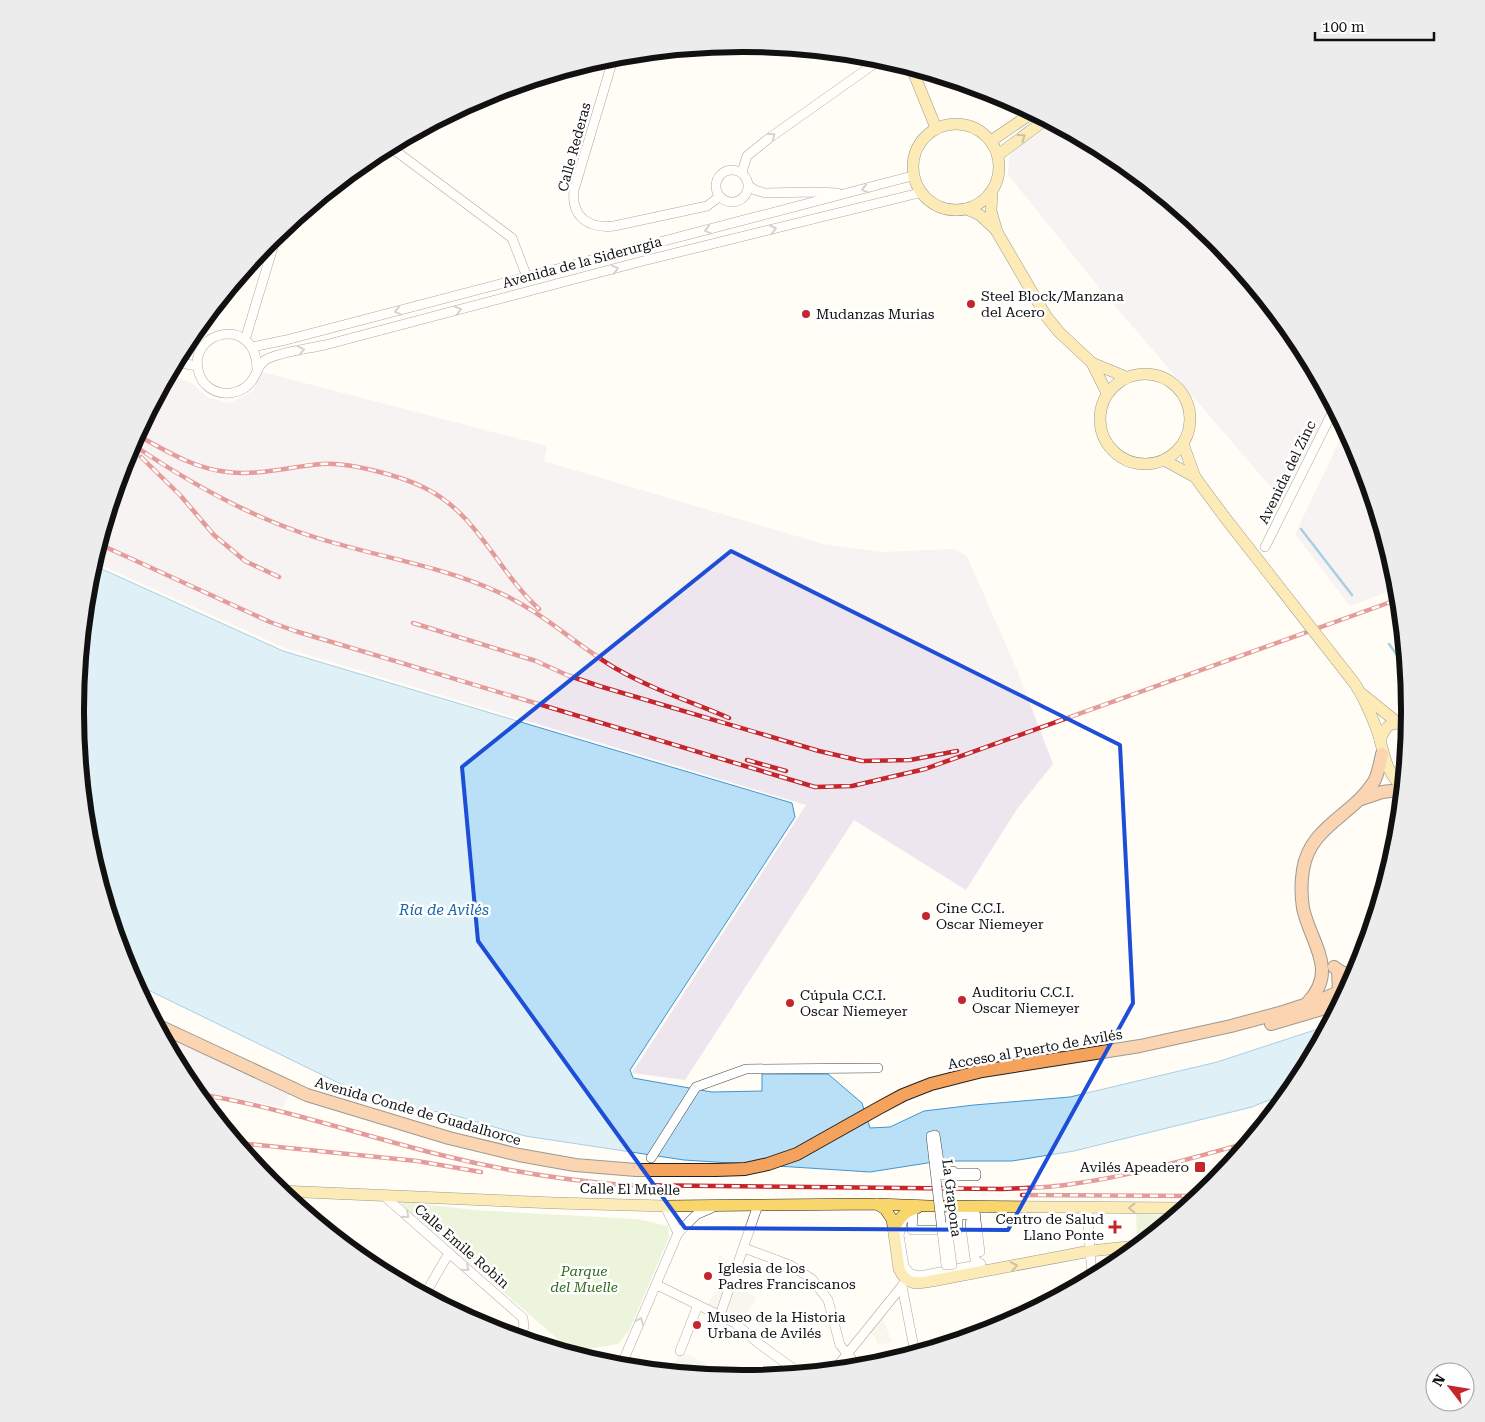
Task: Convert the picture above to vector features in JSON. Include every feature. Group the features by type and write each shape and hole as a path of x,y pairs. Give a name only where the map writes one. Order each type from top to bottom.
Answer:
{"highway":[{"path":"1307,1003 1317,993 1322,976 1321,954 1303,908 1301,888 1303,867 1312,845 1330,824 1358,800 1374,782 1382,754"},
{"path":"1358,800 1396,789"},
{"path":"1321,954 1338,971 1346,975"},
{"path":"1338,971 1341,985"},
{"path":"1322,976 1339,990"},
{"path":"1140,1046 1231,1026 1336,995"},
{"path":"1140,1046 1160,1046 1242,1031 1322,1009 1334,1000"},
{"name":"Avenida Conde de Guadalhorce","path":"166,1029 307,1095 449,1138 519,1155 575,1165 636,1170 716,1170"},
{"name":"Acceso al Puerto de Avilés","path":"716,1170 744,1169 768,1164 797,1154 878,1108 931,1084 958,1076 1140,1046"}],"main road":[{"path":"915,76 936,128"},
{"path":"991,141 1026,117"},
{"path":"998,155 1040,123"},
{"path":"993,190 980,204 967,209 958,211 946,210 934,205 919,193 912,176 912,165 916,150 924,138 936,128 948,124 972,127 991,141 998,155 999,173 993,190 991,211 997,232 1046,316 1092,363 1107,393"},
{"path":"967,209 980,215 997,232"},
{"path":"1092,363 1126,377"},
{"path":"1140,373 1154,374 1174,384 1183,394 1189,408 1190,424 1183,444 1176,452 1164,460 1149,464 1134,463 1122,458 1104,440 1100,428 1100,409 1107,393 1114,385 1126,377 1140,373"},
{"path":"1183,444 1195,477 1358,689 1401,722"},
{"path":"1164,460 1195,477"},
{"path":"1358,689 1380,740 1382,754 1397,782"},
{"path":"1380,740 1389,725 1401,724"},
{"name":"Calle El Muelle","path":"292,1191 665,1206 720,1204 877,1204 928,1206"},
{"path":"877,1204 889,1214 894,1229 899,1269 904,1283 918,1284 981,1268 1123,1248"},
{"path":"894,1229 903,1214 909,1210 928,1206 975,1211 1174,1208"}],"street":[{"path":"742,172 747,156 871,65"},
{"name":"Calle Rederas","path":"611,66 574,190 574,201 581,217 594,226 602,228 707,206 720,197"},
{"path":"910,74 921,90"},
{"path":"396,152 512,238 527,277"},
{"path":"734,169 742,172 747,178 749,186 747,194 742,200 726,201 720,197 716,190 716,182 720,174 726,170 734,169"},
{"name":"Avenida de la Siderurgia","path":"252,347 271,344 912,176"},
{"path":"749,186 765,193 815,192 846,194"},
{"name":"Avenida de la Siderurgia","path":"257,368 266,359 284,353 325,345 643,261 919,193"},
{"path":"245,340 272,250"},
{"path":"235,334 252,347 257,357 257,368 253,379 246,387 226,394 215,391 206,385 200,376 197,366 198,354 204,344 213,337 235,334"},
{"path":"184,363 197,366"},
{"name":"Avenida del Zinc","path":"1265,547 1331,416"},
{"path":"651,1158 696,1087 746,1069 878,1068"},
{"name":"La Grapona","path":"946,1227 952,1266 946,1266 931,1136 935,1135 935,1174 976,1176 976,1173 953,1173 954,1171"},
{"name":"Calle Emile Robin","path":"383,1195 523,1318 524,1327 521,1331"},
{"path":"624,1359 678,1233 696,1215 720,1204"},
{"path":"720,1315 758,1205"},
{"path":"665,1206 678,1233"},
{"path":"1087,1208 1091,1269"},
{"path":"975,1211 981,1268 920,1276 910,1274 904,1266 899,1235 903,1220 913,1214 912,1230 958,1230 958,1214 975,1211"},
{"path":"744,1248 790,1265 812,1280 828,1300 840,1346 852,1360"},
{"path":"428,1290 449,1253"},
{"path":"904,1283 914,1347"},
{"path":"841,1362 904,1283"},
{"path":"657,1285 735,1323 791,1368"},
{"path":"680,1351 698,1305"}],"highlighted area":[{"path":"731,551 1120,745 1133,1003 1008,1230 685,1228 478,941 462,767"}],"shaded area":[{"path":"1044,126 1072,141 1108,163 1177,216 1238,277 1265,310 1290,345 1328,410 1282,500 1102,291 1008,175 1009,155"},
{"path":"262,372 547,446 544,461 823,544 882,552 954,549 967,556 1017,670 1053,764 1017,809 966,890 854,820 685,1080 632,1073 806,805 285,648 101,565 119,499 134,459 175,378 189,381 207,397 230,403 253,391"},
{"path":"1341,437 1366,499 1379,541 1389,591 1350,606 1295,534"},
{"path":"162,1021 294,1085 283,1107 207,1094"},
{"path":"720,1254 725,1259 743,1265 735,1285 757,1298 739,1326 706,1309 720,1281 716,1279 719,1273 716,1271"},
{"path":"881,1314 892,1342 877,1345 876,1338 868,1329"},
{"path":"680,1351 709,1365 707,1368 673,1366"}],"green space":[{"name":"Parque del Muelle","path":"398,1201 474,1210 637,1219 668,1226 669,1237 629,1331 618,1344 582,1349 560,1341"},
{"path":"1136,1214 1166,1215 1143,1233 1137,1238"}],"water":[{"name":"Ría de Avilés","path":"100,568 283,651 792,803 795,817 630,1070 633,1078 712,1092 762,1091 762,1074 828,1074 862,1103 870,1128 890,1127 924,1111 1070,1097 1217,1062 1319,1029 1275,1098 1252,1107 1074,1151 1012,1161 940,1161 870,1172 684,1160 525,1136 443,1112 392,1109 146,989 119,923 106,881 90,797 85,754 85,668 90,625"}],"waterway":[{"path":"1301,529 1352,595"},
{"path":"1389,644 1399,657"}],"railway":[{"path":"143,439 192,463 228,472 252,473 333,464 375,471 415,483 443,499 459,513 486,544 524,594 539,609"},
{"path":"139,448 213,494 277,524 324,540 424,566 498,592 529,609 600,659 629,676 729,718"},
{"path":"141,457 180,495 214,535 245,561 279,577"},
{"path":"105,547 270,622 295,631 815,787 852,786 925,769 1391,602"},
{"path":"413,623 536,661 567,675 599,686 819,751 862,761 910,760 957,751"},
{"path":"747,760 786,771"},
{"path":"209,1096 259,1106 441,1155 486,1165 532,1174 624,1185 999,1189 1045,1187 1094,1181 1138,1172 1237,1146"},
{"path":"246,1144 417,1161 481,1172"},
{"path":"1022,1195 1188,1196"}],"place":[{"name":"Steel Block/Manzana del Acero","path":"971,304"},
{"name":"Mudanzas Murias","path":"806,314"},
{"name":"Cine C.C.I. Oscar Niemeyer","path":"926,916"},
{"name":"Auditoriu C.C.I. Oscar Niemeyer","path":"962,1000"},
{"name":"Cúpula C.C.I. Oscar Niemeyer","path":"790,1003"},
{"name":"Avilés Apeadero","path":"1200,1167"},
{"name":"Centro de Salud Llano Ponte","path":"1115,1227"},
{"name":"Iglesia de los Padres Franciscanos","path":"708,1276"},
{"name":"Museo de la Historia Urbana de Avilés","path":"697,1325"}]}
